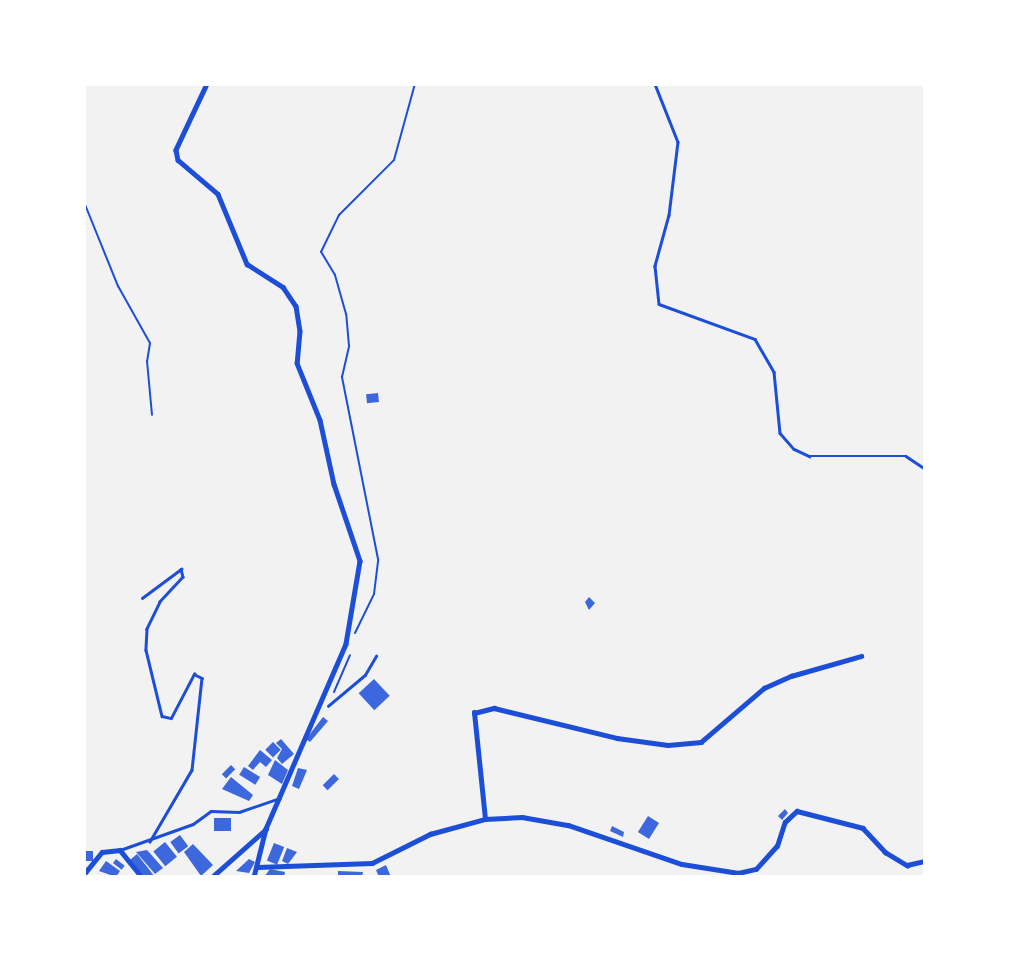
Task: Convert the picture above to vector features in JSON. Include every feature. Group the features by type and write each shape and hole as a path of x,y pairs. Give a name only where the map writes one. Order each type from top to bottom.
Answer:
{"street":[{"path":"207,84 176,150 178,160 218,194 247,264 283,287 296,306 300,331 297,363 320,420 334,484 360,561 346,643 266,829 254,877"},
{"path":"485,819 474,713 494,708 617,738 668,745 701,742 764,688 791,676 861,656"},
{"path":"257,867 372,863 430,834 485,819 523,817 568,825 682,864 741,875 756,869 778,846 785,822 797,811 863,828 885,852 906,865 925,861"},
{"path":"212,877 266,829"},
{"path":"84,874 102,852 120,850 142,877"}],"lane":[{"path":"655,84 678,142 669,215 655,266 659,304 755,339 774,372 780,433 793,449 809,456 906,456 925,469"},
{"path":"142,598 181,569 183,577 160,601 147,629 146,650 162,716 171,718 194,674 202,678 192,770 150,842"},
{"path":"328,706 365,675 376,656"},
{"path":"120,850 150,842 193,824 211,811 239,812 280,798"}],"path":[{"path":"353,643 374,594 378,559 341,377 349,346 346,314 335,275 321,252 339,215 394,160 415,84"},
{"path":"84,202 118,286 150,343 147,361 152,415"},
{"path":"328,706 351,653"}],"building":[{"path":"378,393 379,402 367,403 366,394"},
{"path":"589,597 595,603 589,610 585,602"},
{"path":"374,679 390,696 374,710 359,693"},
{"path":"323,717 328,721 310,742 306,739"},
{"path":"281,739 294,754 282,764 277,758 282,749 276,743"},
{"path":"273,742 281,750 273,758 265,750"},
{"path":"260,750 272,760 266,767 260,762 253,770 248,766"},
{"path":"275,760 288,770 282,784 268,775"},
{"path":"231,765 235,769 226,778 222,774"},
{"path":"244,767 260,777 255,785 239,775"},
{"path":"298,768 307,770 299,789 292,786"},
{"path":"334,774 339,779 328,790 323,785"},
{"path":"231,777 253,795 249,801 222,789"},
{"path":"785,809 788,813 782,820 778,816"},
{"path":"648,816 659,823 649,839 638,832"},
{"path":"214,818 231,818 231,831 214,831"},
{"path":"612,826 624,832 623,837 610,831"},
{"path":"180,835 188,846 179,853 170,842"},
{"path":"165,842 177,857 165,866 153,851"},
{"path":"274,843 284,847 277,865 267,861"},
{"path":"193,844 213,865 201,876 184,852"},
{"path":"287,848 297,852 288,864 282,861"},
{"path":"147,850 163,868 155,874 136,852"},
{"path":"84,851 93,851 93,861 84,861"},
{"path":"137,854 155,877 144,877 130,860"},
{"path":"116,859 125,866 122,870 113,863"},
{"path":"249,859 255,862 249,873 236,871"},
{"path":"106,861 120,871 116,877 99,871"},
{"path":"386,865 391,877 379,877 376,870"},
{"path":"270,869 285,872 284,877 264,877"},
{"path":"338,871 363,872 362,877 338,877"}]}
